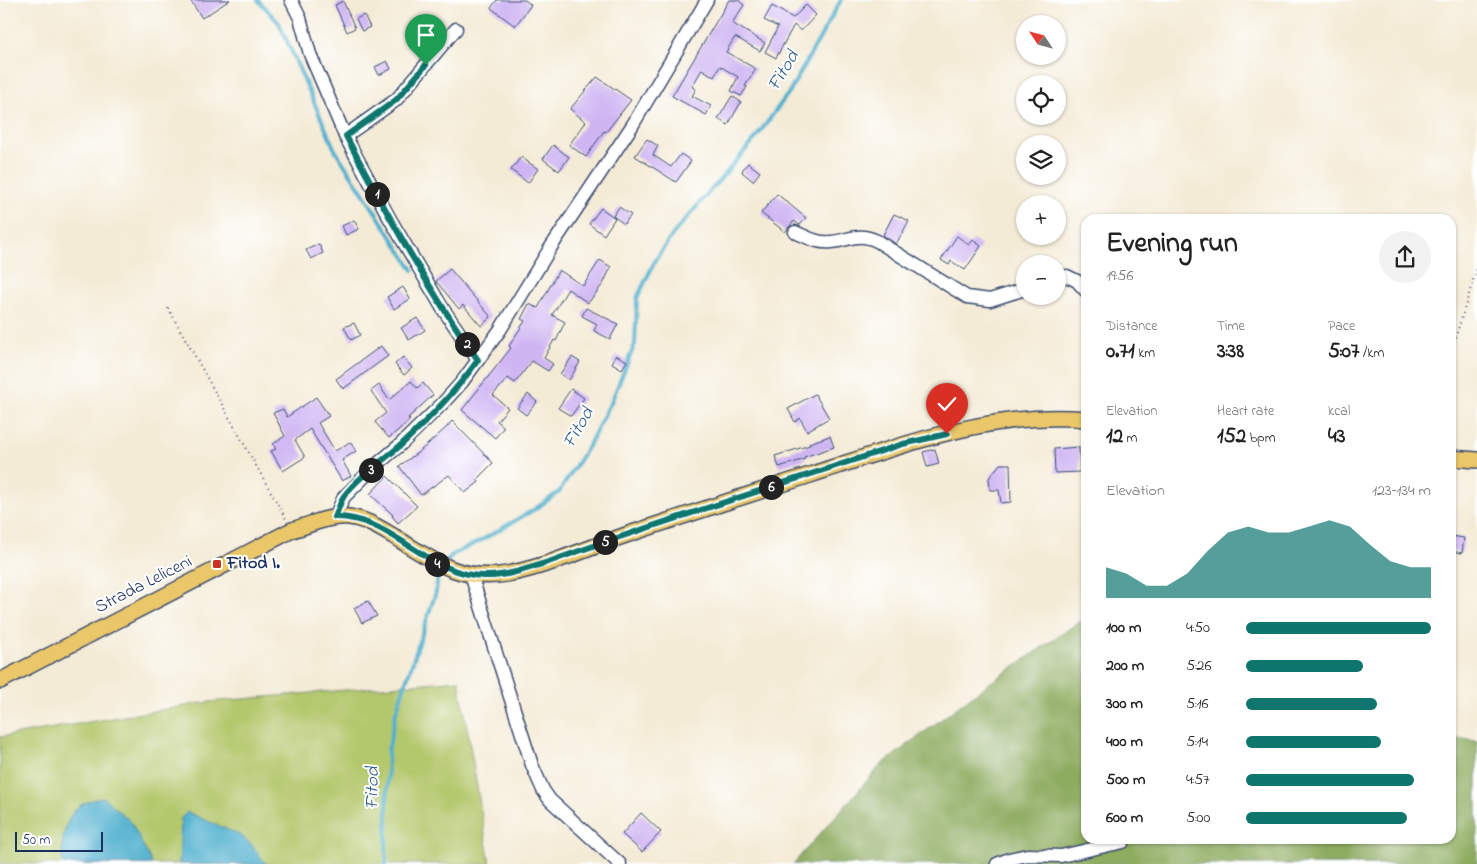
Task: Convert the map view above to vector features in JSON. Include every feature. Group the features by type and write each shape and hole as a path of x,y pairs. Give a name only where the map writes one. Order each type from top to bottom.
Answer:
{"main road":[{"path":"335,517 348,517 374,525 443,566 471,575 507,574 903,444 998,422 1059,416 1081,418"},
{"path":"1456,458 1477,460"},
{"name":"Strada Leliceni","path":"0,681 292,530 335,517"}],"street":[{"path":"291,0 300,18 310,54 346,136 390,219 443,309 478,360"},
{"path":"335,517 344,496 400,445 462,382 500,330 550,247 632,126 707,0"},
{"path":"346,136 396,100 456,29"},
{"path":"795,232 815,241 831,242 868,236 968,296 990,300 1016,292"},
{"path":"1066,276 1077,281 1081,285"},
{"path":"471,575 532,765 543,790 559,810 620,864"},
{"path":"998,864 1009,859 1027,855 1061,856 1114,844"}],"path":[{"path":"1456,336 1477,268"},
{"path":"168,308 292,530"}],"green space":[{"path":"1081,622 1081,844 1456,844 1456,738 1477,741 1477,864 793,864 881,765 984,687"},
{"path":"459,680 490,864 0,864 0,737 208,702"}],"water":[{"path":"103,797 131,822 151,864 63,864 64,832 71,816 83,804"},
{"path":"187,812 240,835 252,845 266,864 179,864 181,818"}],"building":[{"path":"190,0 230,0 202,18"},
{"path":"497,0 525,0 531,5 515,26 491,8"},
{"path":"729,0 738,0 744,5 732,23 765,43 760,51 735,37 726,52 756,69 741,96 731,91 738,77 720,66 714,77 702,69 692,87 696,89 692,96 711,106 706,115 672,96"},
{"path":"343,1 355,28 347,32 335,5"},
{"path":"806,5 816,15 801,31 794,25 776,58 765,52 778,27 764,20 772,6 793,18"},
{"path":"364,15 370,27 362,31 356,19"},
{"path":"387,61 391,69 379,75 375,67"},
{"path":"597,77 631,100 606,132 604,131 586,157 569,145 586,122 570,109"},
{"path":"732,96 741,102 728,125 718,119"},
{"path":"647,139 658,146 653,155 671,167 681,154 691,161 676,182 635,156"},
{"path":"553,145 569,157 559,171 543,159"},
{"path":"521,157 538,169 528,183 511,170"},
{"path":"748,163 760,172 753,181 742,172"},
{"path":"777,194 806,218 800,225 794,221 785,232 761,213"},
{"path":"619,207 631,215 624,224 613,216"},
{"path":"601,208 615,218 604,235 589,224"},
{"path":"894,214 909,221 896,244 883,235"},
{"path":"354,220 359,229 346,235 342,226"},
{"path":"957,236 969,245 973,240 981,246 965,270 951,261 949,265 941,260"},
{"path":"319,244 323,253 311,259 306,250"},
{"path":"600,260 611,267 603,284 588,303 568,289 552,315 565,322 556,341 554,340 544,358 553,364 548,371 532,361 515,383 508,378 493,395 508,408 497,421 504,427 495,438 462,410 511,348 509,346 525,321 521,319 529,304 538,308 559,270 583,286"},
{"path":"450,269 491,317 481,326 463,305 459,309 436,281"},
{"path":"403,287 410,299 394,309 387,297"},
{"path":"586,308 618,324 610,339 594,331 597,324 582,316"},
{"path":"417,318 425,330 409,340 401,328"},
{"path":"354,323 360,335 351,340 344,327"},
{"path":"381,346 388,356 343,389 336,379"},
{"path":"616,355 627,361 622,369 612,363"},
{"path":"403,357 412,368 404,375 395,364"},
{"path":"572,357 580,362 569,380 560,374"},
{"path":"411,381 417,388 423,383 433,395 408,418 410,420 389,438 375,422 386,413 371,391 379,385 389,400"},
{"path":"571,389 584,398 571,416 558,408"},
{"path":"528,394 537,402 526,415 517,408"},
{"path":"815,394 829,418 807,431 800,418 795,422 788,409"},
{"path":"316,397 329,416 318,423 335,451 350,442 356,451 342,460 351,476 342,481 310,429 295,440 305,457 283,471 271,451 276,449 273,444 285,436 273,413 283,409 287,417"},
{"path":"452,421 493,463 477,479 479,482 465,493 449,475 421,495 399,466 420,451"},
{"path":"830,436 834,447 779,467 775,456 810,445 809,443"},
{"path":"1079,447 1080,472 1055,473 1054,449"},
{"path":"935,449 939,464 927,467 923,452"},
{"path":"1000,464 1010,464 1011,502 1001,503 999,490 990,490 989,478"},
{"path":"387,476 417,506 398,523 393,515 370,494"},
{"path":"1456,537 1464,538 1462,553 1456,552"},
{"path":"368,601 377,616 362,623 354,608"},
{"path":"641,813 661,832 642,852 622,834"}],"waterway":[{"path":"258,0 279,23 335,150 413,270"},
{"name":"Fitod","path":"446,563 452,555 535,509 559,492 590,443 612,400 635,344 637,298 656,259 673,234 755,139 790,91 841,0"},
{"name":"Fitod","path":"386,864 388,751 396,712 436,592 438,574 442,569"}],"place":[{"name":"Fitod I.","path":"217,564"}],"route":[{"path":"426,65 396,100 346,136 390,219 443,309 478,360 462,382 442,403 400,445 344,496 335,517 348,517 374,525 440,565 460,572 485,576 507,574 903,444 947,434"}]}
